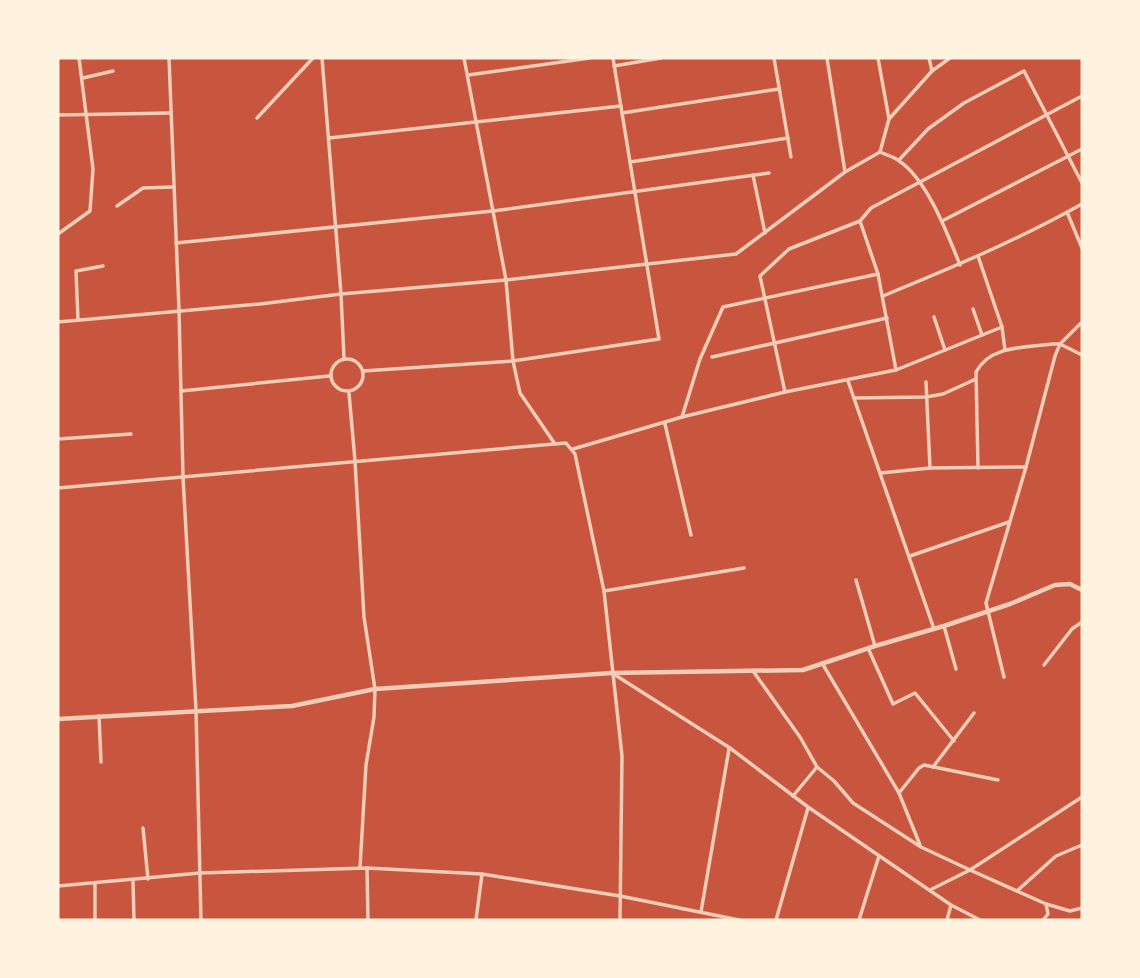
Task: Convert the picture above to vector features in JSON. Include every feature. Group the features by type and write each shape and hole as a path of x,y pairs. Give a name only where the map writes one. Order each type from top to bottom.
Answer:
{"street":[{"path":"58,234 90,211 93,169 79,58"},
{"path":"169,58 183,477 196,710 201,920"},
{"path":"257,118 313,58"},
{"path":"322,58 344,358"},
{"path":"464,58 506,280 513,361 520,393 555,444"},
{"path":"467,75 590,58"},
{"path":"363,371 513,361 659,339 613,58"},
{"path":"614,66 661,58"},
{"path":"774,58 791,156"},
{"path":"827,58 845,172"},
{"path":"58,322 341,293 506,280 736,254 845,172 881,153 889,119 878,58"},
{"path":"929,58 932,71"},
{"path":"889,119 932,71 950,58"},
{"path":"83,78 113,71"},
{"path":"897,160 928,129 964,103 1024,71 1082,183"},
{"path":"622,113 779,89"},
{"path":"785,392 760,276 789,250 860,221 871,208 1082,96"},
{"path":"329,138 621,106"},
{"path":"58,115 171,113"},
{"path":"630,162 788,138"},
{"path":"942,221 1082,149"},
{"path":"881,153 897,160 919,182 942,221 960,265"},
{"path":"176,243 493,211 769,173"},
{"path":"753,175 765,233"},
{"path":"117,206 143,188 174,187"},
{"path":"883,296 960,265 1082,204"},
{"path":"1068,212 1082,248"},
{"path":"860,221 878,274 896,370"},
{"path":"978,256 1002,327 1004,350"},
{"path":"78,320 76,271 103,266"},
{"path":"682,417 700,359 723,307 878,274"},
{"path":"973,309 982,335"},
{"path":"934,317 945,350"},
{"path":"712,357 887,318"},
{"path":"1004,677 986,603 1055,356 1060,344 1082,322"},
{"path":"573,449 682,417 785,392 896,370 1002,327"},
{"path":"978,468 975,372 981,360 995,352 1052,344 1060,344 1082,355"},
{"path":"344,358 356,361 363,371 361,385 349,393 335,389 329,376 333,364 344,358"},
{"path":"181,391 329,376"},
{"path":"854,398 926,397 943,394 976,379"},
{"path":"848,381 934,629"},
{"path":"926,382 930,468"},
{"path":"349,393 364,617 375,689 374,717 366,765 360,868"},
{"path":"665,424 691,534"},
{"path":"58,439 131,433"},
{"path":"58,488 566,443 573,449 604,590 622,756 620,920"},
{"path":"880,473 930,468 1026,467"},
{"path":"910,556 1009,522"},
{"path":"604,590 744,568"},
{"path":"856,580 875,646"},
{"path":"58,719 292,705 375,689 612,673 803,670 944,626 1055,585 1070,584 1082,590"},
{"path":"1044,665 1072,629 1082,622"},
{"path":"944,626 956,670"},
{"path":"868,648 894,704 915,693 954,741"},
{"path":"822,663 899,793 921,847"},
{"path":"753,671 800,737 817,767 853,803 921,847 970,870 1046,904 1070,911 1082,908"},
{"path":"612,673 730,748 808,807 951,905 980,920"},
{"path":"933,767 974,713"},
{"path":"99,716 101,762"},
{"path":"701,912 730,748"},
{"path":"899,793 924,765 998,780"},
{"path":"793,796 817,767"},
{"path":"932,890 970,870 1082,797"},
{"path":"776,920 808,807"},
{"path":"143,828 148,879"},
{"path":"1017,891 1056,856 1082,845"},
{"path":"859,920 879,856"},
{"path":"367,868 368,920"},
{"path":"58,886 200,873 367,868 482,874 620,896 739,920"},
{"path":"476,920 482,874"},
{"path":"133,881 134,920"},
{"path":"94,884 95,920"},
{"path":"1043,920 1048,914 1046,904"},
{"path":"947,920 951,905"}]}
